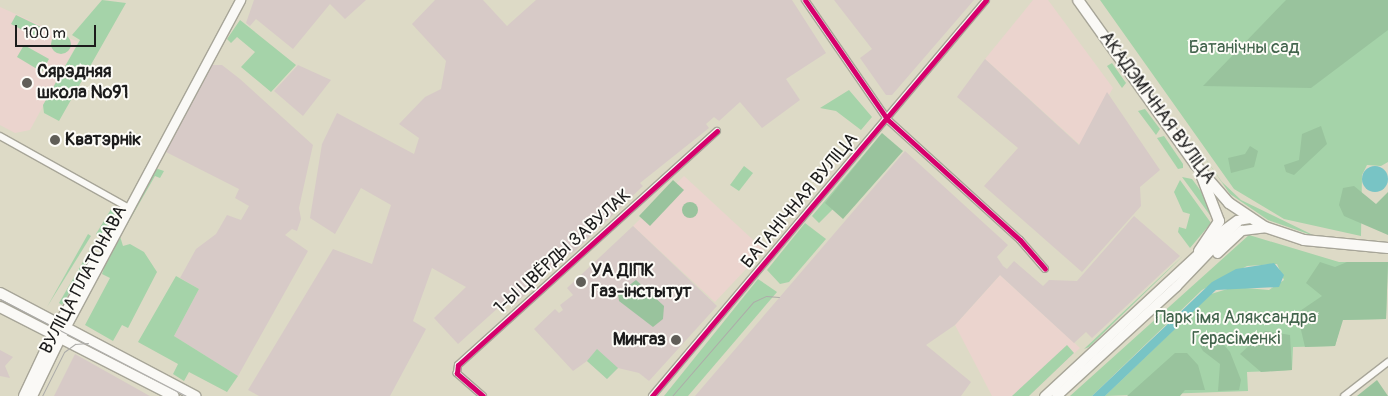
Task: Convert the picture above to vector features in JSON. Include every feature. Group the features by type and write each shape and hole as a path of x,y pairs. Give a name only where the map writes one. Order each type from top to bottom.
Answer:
{"main road":[{"name":"ВУЛІЦА ПЛАТОНАВА","path":"32,396 62,324 125,206 240,0"},
{"name":"АКАДЭМІЧНАЯ ВУЛІЦА","path":"1078,0 1202,174 1229,202 1265,227 1320,244 1388,248"},
{"path":"1200,251 1218,221 1202,174"},
{"path":"1056,396 1176,286 1234,229 1237,220 1229,202"},
{"path":"1044,396 1200,251 1237,220 1250,218"},
{"path":"1176,286 1242,230 1265,227"},
{"path":"0,293 62,324 195,396"},
{"path":"0,307 174,396"},
{"name":"ВУЛІЦА ПЛАТОНАВА","path":"24,396 57,335"}],"street":[{"path":"805,0 887,119 1020,240 1045,269"},
{"name":"БАТАНІЧНАЯ ВУЛІЦА","path":"652,396 986,0"},
{"name":"1-Ы ЦВЁРДЫ ЗАВУЛАК","path":"483,396 457,374 458,365 717,131"},
{"path":"0,136 125,206"},
{"path":"1344,396 1388,362"}],"shaded area":[{"path":"254,0 366,0 345,19 330,4 293,49 256,19 250,26 246,23"},
{"path":"435,0 483,0 507,26 536,0 792,0 826,53 786,79 800,100 762,128 740,102 719,121 714,117 706,124 709,128 640,183 643,186 575,251 552,263 553,268 515,304 509,298 458,344 434,318 466,287 432,268 413,321 426,329 390,396 259,396 248,390 333,249 372,264 391,205 361,188 335,234 310,218 322,144 337,113 414,154 419,138 399,124 425,97 441,89 446,61 412,24"},
{"path":"834,0 974,0 892,95 886,95 860,58 872,49"},
{"path":"1033,0 1048,0 1113,88 1080,145 985,59"},
{"name":"Сярэдняя школа №91","path":"0,7 78,42 30,130 15,133 0,125"},
{"path":"985,59 1079,145 1107,92 1160,170 1140,187 1141,206 1082,272 984,186 1018,148 957,97"},
{"path":"211,65 222,65 240,79 313,145 299,208 301,219 297,231 292,229 285,235 308,251 238,376 174,336 199,289 180,278 196,249 216,234 227,215 241,220 249,206 235,198 239,189 166,152"},
{"path":"298,65 331,80 303,116 274,91"},
{"path":"905,151 1008,245 997,257 1003,266 1007,269 1014,261 1043,286 1049,280 1077,281 1134,216 1180,256 1092,338 1086,332 1074,343 1000,275 955,325 926,345 971,382 961,396 695,396"},
{"path":"684,176 764,250 715,302 633,226"},
{"path":"633,226 717,306 649,381 639,373 618,368 607,379 587,361 573,371 534,329 555,309 559,313 563,310 560,305 573,295 567,288"},
{"path":"1000,275 1080,348 1029,396 992,396 955,325"},
{"path":"0,350 13,357 5,366 10,378 0,376"},
{"path":"75,354 148,395 150,396 54,396"}],"green space":[{"path":"102,0 126,3 59,121 44,113 43,105 80,40 72,35"},
{"name":"Батанічны сад","path":"1100,0 1388,0 1388,162 1381,166 1367,165 1362,175 1361,236 1284,219 1234,189"},
{"name":"Батанічны сад","path":"1286,0 1388,0 1388,30 1311,88 1203,86"},
{"path":"16,15 41,27 36,37 11,24"},
{"path":"240,20 296,65 271,92 241,67 255,52 237,37 231,43 227,39"},
{"path":"61,34 68,37 71,44 68,51 61,54 54,51 51,44 54,37"},
{"path":"24,45 49,59 42,72 17,57"},
{"path":"1112,63 1126,83 1122,88 1107,66"},
{"path":"849,90 872,117 861,130 836,111 820,108"},
{"path":"1145,109 1160,129 1156,135 1138,111"},
{"path":"1181,124 1222,182 1241,200 1317,237 1268,220 1230,194"},
{"path":"1321,126 1327,144 1294,175 1286,172 1284,165 1299,160 1302,134"},
{"path":"882,133 843,218 833,209 819,223 812,216"},
{"path":"882,133 903,151 843,219 825,203"},
{"path":"1164,136 1183,164 1183,168 1178,169 1157,138"},
{"path":"1250,146 1258,151 1254,167 1231,173 1228,158 1245,154"},
{"path":"744,166 753,173 739,191 730,185"},
{"path":"155,168 164,171 160,178 155,176 124,230"},
{"path":"1182,177 1192,179 1209,202 1215,222"},
{"path":"673,180 684,190 650,226 639,216"},
{"path":"1180,180 1211,223 1190,248 1178,232 1179,227 1186,229 1190,214 1183,212 1174,192"},
{"path":"1354,186 1376,204 1388,192 1388,235 1344,216 1339,205 1343,188"},
{"path":"690,202 698,210 690,218 682,210"},
{"path":"113,206 116,212 100,237 96,234"},
{"path":"805,223 826,239 789,282 780,284 767,270"},
{"path":"116,233 119,233 123,246 130,244 144,252 157,272 128,328 122,325 113,341 85,325 110,278 102,274"},
{"path":"88,234 91,236 47,307"},
{"name":"Парк імя Аляксандра Герасіменкі","path":"1249,235 1339,262 1388,262 1386,319 1342,320 1335,346 1293,347 1292,370 1247,372 1248,391 1105,396 1211,294 1234,287 1269,290 1284,280 1277,264 1247,266 1202,290 1092,396 1070,396"},
{"path":"95,241 99,244 62,305 59,303"},
{"path":"1184,255 1089,347 1084,349 1171,267"},
{"path":"1320,262 1335,267 1347,262 1388,262 1386,319 1343,320 1335,346 1305,347 1297,313 1322,296 1306,283"},
{"path":"176,276 199,289 174,336 238,376 227,392 189,372 184,381 173,374 178,364 138,342"},
{"path":"758,279 777,292 688,396 664,396"},
{"path":"636,280 664,306 663,319 653,327 619,301 618,294"},
{"path":"1265,331 1290,335 1292,370 1261,372 1240,354"},
{"path":"1206,342 1223,344 1230,352 1241,380 1239,390 1218,391 1220,364 1203,351 1200,346"},
{"path":"1067,345 1074,353 1029,396 1012,396"},
{"path":"597,349 618,368 607,379 587,361"},
{"path":"1175,353 1187,353 1198,365 1205,390 1185,390 1180,396 1127,396"},
{"path":"1377,380 1388,396 1357,396"}],"water":[{"path":"1375,166 1384,170 1388,179 1384,188 1375,192 1366,188 1362,179 1366,170"},
{"path":"1274,263 1284,275 1279,287 1216,290 1105,396 1092,396 1212,282 1236,269"}],"tram line":[{"path":"672,396 753,302 766,296 779,297"},
{"path":"0,299 186,396"},
{"path":"42,396 64,352 75,344 88,343"}],"cycle path":[{"path":"805,0 887,119 1020,240 1045,269"},
{"path":"652,396 986,0"},
{"path":"483,396 457,373 458,365 717,131"}],"place":[{"name":"Сярэдняя школа №91","path":"27,83"},
{"name":"Кватэрнік","path":"55,140"},
{"name":"УА ДІПК Газ-інстытут","path":"581,282"},
{"name":"Мингаз","path":"676,340"}]}
